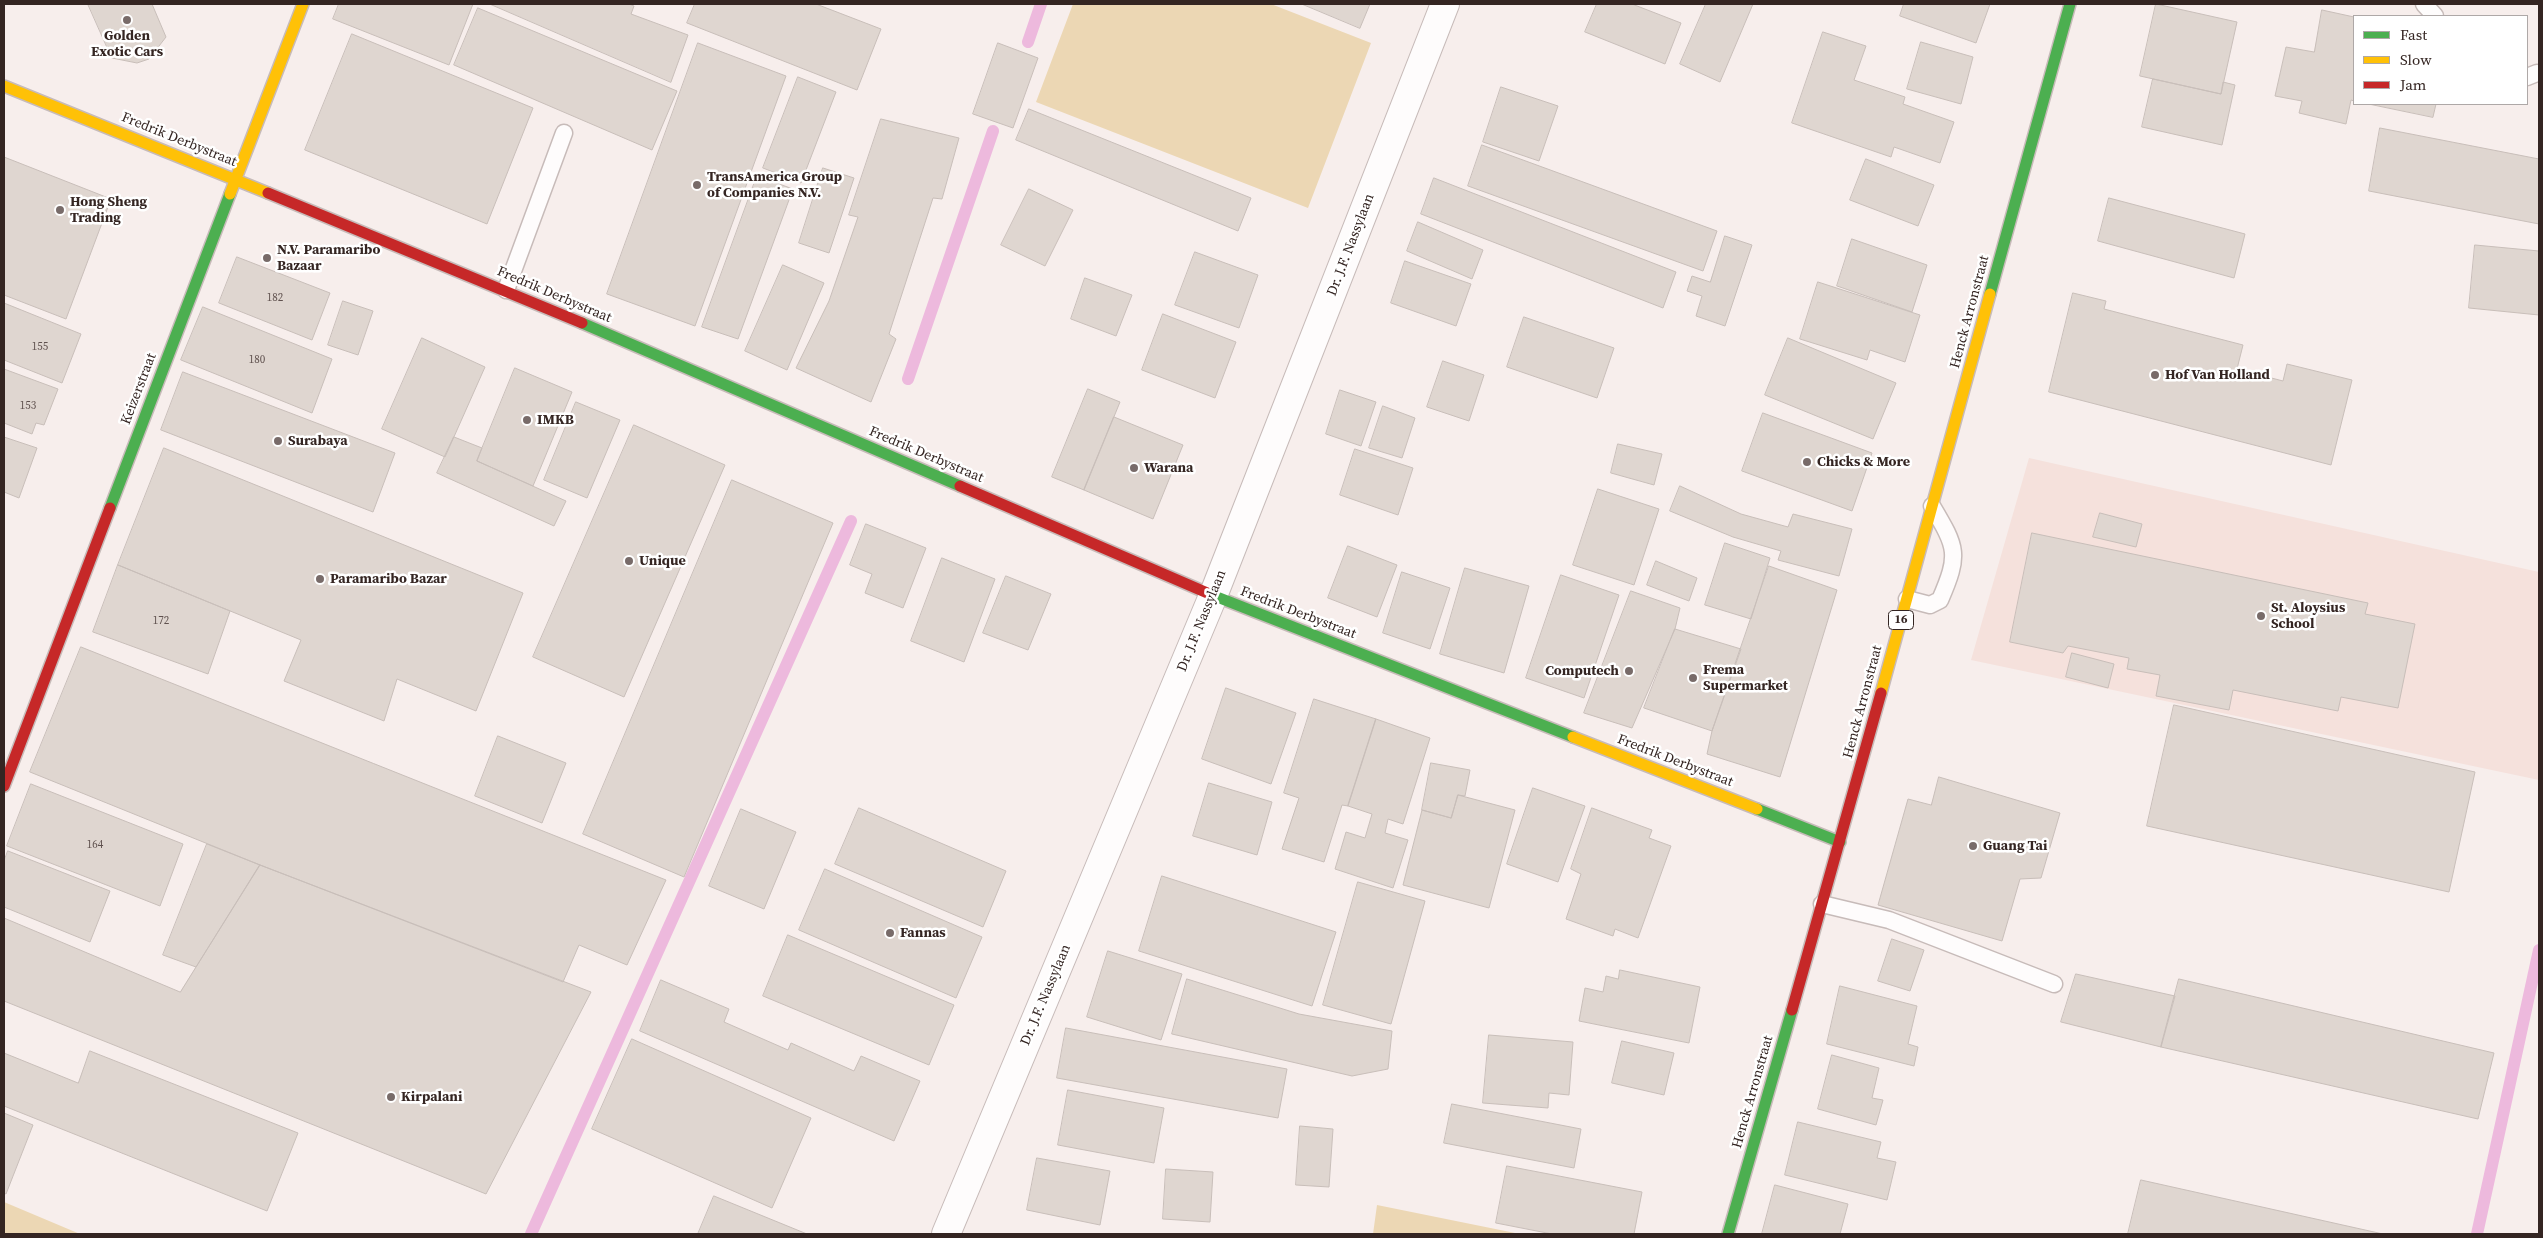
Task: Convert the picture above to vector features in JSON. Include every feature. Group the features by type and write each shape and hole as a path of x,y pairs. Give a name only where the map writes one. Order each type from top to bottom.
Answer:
{"main road":[{"name":"Keizerstraat","path":"4,786 303,4"},
{"name":"Henck Arronstraat","path":"1728,1234 1840,842 2070,4"},
{"name":"Fredrik Derbystraat","path":"4,86 506,290 1213,596 1840,842"}],"street":[{"name":"Dr. J.F. Nassylaan","path":"946,1234 1213,596 1445,4"}],"lane":[{"path":"2424,4 2434,15"},
{"path":"506,290 564,133"},
{"path":"1907,599 1930,605 1940,600 1947,585 1955,552 1951,538 1932,506"},
{"path":"1822,904 1889,920 2054,984"}],"shaded area":[{"path":"1073,4 1271,4 1371,43 1308,208 1036,102"},
{"name":"St. Aloysius School","path":"2029,458 2539,572 2539,780 1971,660"},
{"path":"4,1202 80,1234 4,1234"},
{"path":"1377,1205 1520,1234 1373,1234"}],"building":[{"name":"Golden Exotic Cars","path":"88,4 152,4 166,37 149,59 137,63 112,58"},
{"path":"339,4 473,4 449,65 333,19"},
{"path":"490,4 629,4 634,6 631,14 688,35 671,82"},
{"path":"695,4 816,4 881,29 857,90 687,23"},
{"path":"1302,4 1370,4 1360,28"},
{"path":"1597,4 1632,4 1681,23 1665,64 1585,32"},
{"path":"1706,4 1753,4 1720,82 1680,64"},
{"path":"1904,4 1990,4 1976,43 1900,16"},
{"path":"2156,4 2237,22 2221,94 2140,76"},
{"path":"478,8 677,91 652,150 454,65"},
{"path":"2322,10 2353,17 2353,101 2351,100 2346,124 2299,113 2302,101 2275,96 2286,47 2314,52"},
{"path":"1823,32 1866,46 1854,80 1905,97 1903,104 1954,122 1940,163 1894,147 1891,157 1792,123"},
{"path":"352,34 533,108 487,224 305,150"},
{"path":"1921,42 1973,57 1961,104 1907,89"},
{"name":"TransAmerica Group of Companies N.V.","path":"698,43 786,76 695,326 607,294"},
{"path":"998,43 1038,58 1013,128 973,114"},
{"path":"798,77 836,92 801,183 763,168"},
{"path":"2153,79 2221,94 2223,82 2235,85 2222,145 2142,127"},
{"path":"1501,87 1558,106 1539,161 1483,142"},
{"path":"2374,105 2436,105 2433,117"},
{"path":"1029,109 1251,198 1238,231 1016,140"},
{"path":"881,119 959,138 942,199 933,198 889,334 896,339 871,402 796,368 829,301 858,217 849,215"},
{"path":"2380,128 2539,159 2539,224 2369,191"},
{"path":"1482,145 1717,231 1703,271 1468,186"},
{"path":"4,157 111,199 66,319 4,295"},
{"path":"1866,159 1934,185 1918,226 1850,200"},
{"path":"823,168 854,178 829,253 799,243"},
{"path":"757,176 793,189 738,339 702,327"},
{"path":"1434,178 1676,272 1663,308 1421,214"},
{"path":"1029,189 1073,210 1045,266 1001,245"},
{"path":"2109,198 2245,234 2234,278 2098,241"},
{"path":"1418,222 1483,250 1472,279 1407,251"},
{"path":"1725,236 1752,245 1725,326 1696,316 1702,296 1687,291 1692,276 1710,282"},
{"path":"1852,239 1927,265 1912,312 1837,286"},
{"path":"2475,245 2539,251 2539,315 2469,308"},
{"path":"1195,252 1258,275 1239,328 1175,305"},
{"path":"237,257 330,293 312,340 219,303"},
{"path":"1405,261 1471,284 1456,326 1391,303"},
{"path":"783,265 824,283 787,370 745,351"},
{"path":"1085,278 1132,295 1116,336 1071,319"},
{"path":"1818,282 1920,315 1905,362 1870,350 1867,360 1800,339"},
{"name":"Hof Van Holland","path":"2073,293 2106,301 2104,309 2243,345 2237,369 2283,381 2287,364 2352,380 2331,465 2049,392"},
{"path":"343,301 373,311 358,355 328,345"},
{"path":"4,303 81,334 62,383 4,360"},
{"path":"203,307 332,359 312,413 181,360"},
{"path":"1163,314 1236,342 1215,398 1142,370"},
{"path":"1524,317 1614,348 1597,398 1507,367"},
{"path":"422,338 485,367 445,457 382,429"},
{"path":"1788,338 1896,383 1873,439 1765,395"},
{"path":"1443,361 1484,375 1469,421 1427,407"},
{"name":"IMKB","path":"515,368 572,392 533,486 477,461"},
{"path":"4,369 58,389 44,425 36,423 32,434 4,423"},
{"name":"Surabaya","path":"183,372 395,453 373,512 161,430"},
{"path":"1088,389 1120,402 1084,490 1052,477"},
{"path":"1340,390 1376,402 1361,446 1326,434"},
{"path":"576,402 620,420 587,498 544,480"},
{"path":"1383,406 1415,418 1402,458 1369,448"},
{"name":"Chicks & More","path":"1763,413 1872,453 1852,511 1742,471"},
{"name":"Warana","path":"1114,417 1183,445 1153,519 1084,490"},
{"name":"Unique","path":"634,425 725,465 624,697 533,657"},
{"path":"4,437 37,448 19,498 4,492"},
{"path":"454,437 482,448 477,461 566,501 554,526 437,473"},
{"path":"1618,444 1662,454 1654,485 1611,473"},
{"name":"Paramaribo Bazar","path":"164,448 523,593 476,711 397,679 384,721 284,681 301,640 118,565"},
{"path":"1355,449 1413,468 1398,515 1340,495"},
{"path":"732,480 833,523 684,877 583,834"},
{"path":"1680,486 1741,514 1788,527 1793,514 1852,529 1839,576 1778,560 1781,551 1733,537 1670,511"},
{"path":"1598,489 1659,509 1634,585 1573,565"},
{"path":"2100,513 2142,524 2136,547 2093,537"},
{"path":"866,524 926,548 903,608 865,593 872,574 850,565"},
{"path":"2032,533 2368,603 2365,614 2415,624 2398,708 2341,697 2338,711 2233,690 2229,710 2156,696 2160,675 2127,669 2129,658 2068,646 2063,653 2010,642"},
{"path":"1725,543 1770,558 1751,619 1705,605"},
{"path":"1348,546 1397,565 1377,617 1328,598"},
{"path":"942,558 995,579 964,662 911,641"},
{"path":"1656,561 1697,578 1689,601 1647,585"},
{"path":"118,565 230,611 208,674 93,632"},
{"path":"1769,566 1837,590 1780,777 1707,754 1712,731"},
{"path":"1465,568 1529,586 1504,673 1440,654"},
{"path":"1402,572 1450,588 1430,649 1383,633"},
{"path":"1561,575 1619,595 1584,698 1526,678"},
{"path":"1006,576 1051,594 1028,650 983,633"},
{"name":"Computech","path":"1631,591 1680,608 1675,629 1632,728 1584,713"},
{"name":"Frema Supermarket","path":"1675,629 1741,649 1712,731 1644,708"},
{"path":"81,647 666,880 627,965 579,945 563,982 260,865 30,772"},
{"path":"2072,653 2114,664 2108,688 2066,677"},
{"path":"1226,688 1296,713 1271,784 1202,759"},
{"path":"1314,699 1376,719 1348,806 1342,805 1324,862 1282,849 1299,798 1284,793"},
{"path":"2174,705 2475,772 2449,892 2147,826"},
{"path":"1376,719 1430,738 1403,824 1388,819 1385,833 1408,840 1393,888 1335,869 1346,832 1365,838 1372,814 1348,806"},
{"path":"498,736 566,763 542,823 475,796"},
{"path":"1431,763 1470,770 1465,796 1458,795 1451,818 1422,810"},
{"name":"Guang Tai","path":"1939,777 2060,813 2041,878 2020,879 2002,941 1878,905 1908,799 1931,805"},
{"path":"1209,783 1272,802 1257,855 1193,836"},
{"path":"31,784 183,844 160,906 7,846"},
{"path":"1533,788 1585,806 1558,882 1507,864"},
{"path":"1458,795 1515,810 1489,908 1403,885 1422,810 1451,818"},
{"path":"859,808 1006,871 983,927 835,864"},
{"path":"1592,808 1652,830 1649,838 1671,846 1638,938 1615,929 1613,936 1566,919 1581,874 1571,869"},
{"path":"741,809 796,832 764,909 709,886"},
{"path":"207,844 260,865 196,967 163,955"},
{"path":"8,851 110,891 90,942 4,907 4,861"},
{"name":"Kirpalani","path":"260,865 591,992 486,1194 4,1001 4,918 180,992"},
{"name":"Fannas","path":"825,869 982,937 956,998 799,930"},
{"path":"1162,876 1336,932 1312,1006 1139,951"},
{"path":"1358,882 1425,901 1391,1024 1323,1005"},
{"path":"788,935 954,1005 929,1065 763,996"},
{"path":"1892,939 1924,950 1910,991 1878,981"},
{"path":"1108,951 1182,974 1161,1040 1087,1017"},
{"path":"1620,970 1700,987 1689,1043 1579,1021 1585,988 1603,992 1606,976 1618,979"},
{"path":"2076,974 2175,996 2161,1047 2061,1022"},
{"path":"1187,979 1299,1014 1392,1031 1388,1069 1352,1076 1172,1034"},
{"path":"2179,979 2494,1053 2478,1119 2161,1047"},
{"path":"661,980 729,1009 724,1022 788,1050 791,1043 854,1071 861,1056 920,1081 894,1141 640,1031"},
{"path":"1840,986 1917,1006 1908,1044 1918,1047 1914,1066 1827,1044"},
{"path":"1066,1028 1287,1069 1278,1118 1057,1078"},
{"path":"1489,1035 1573,1042 1569,1095 1549,1093 1548,1108 1483,1103"},
{"path":"632,1039 811,1118 772,1208 592,1129"},
{"path":"1622,1041 1674,1053 1664,1095 1612,1083"},
{"path":"90,1051 298,1133 267,1211 4,1106 4,1053 78,1083"},
{"path":"1832,1055 1879,1068 1872,1098 1883,1100 1876,1125 1818,1109"},
{"path":"1068,1090 1164,1108 1154,1163 1058,1145"},
{"path":"1452,1104 1581,1129 1574,1168 1444,1143"},
{"path":"4,1113 33,1125 6,1194 4,1193"},
{"path":"1798,1122 1881,1142 1877,1158 1896,1162 1887,1200 1785,1175"},
{"path":"1300,1126 1333,1129 1329,1187 1296,1185"},
{"path":"1037,1158 1110,1171 1100,1225 1027,1210"},
{"path":"1507,1166 1642,1192 1634,1234 1552,1234 1496,1223"},
{"path":"1166,1169 1213,1172 1210,1222 1163,1219"},
{"path":"2141,1180 2383,1234 2128,1234"},
{"path":"1775,1185 1848,1204 1840,1234 1762,1234"},
{"path":"714,1196 807,1234 698,1234"}],"waterway":[{"path":"1028,42 1041,4"},
{"path":"908,379 993,131"},
{"path":"531,1234 851,521"},
{"path":"2477,1234 2539,950"}],"traffic: fast":[{"path":"1990,294 2070,4"},
{"path":"110,508 230,194"},
{"path":"582,323 960,486"},
{"path":"1212,595 1573,737"},
{"path":"1757,809 1840,842"},
{"path":"1728,1234 1792,1010"}],"traffic: slow":[{"path":"230,194 303,4"},
{"path":"4,86 268,193"},
{"path":"1881,693 1990,294"},
{"path":"1573,737 1757,809"}],"traffic: jam":[{"path":"268,193 582,323"},
{"path":"960,486 1212,595"},
{"path":"4,786 110,508"},
{"path":"1792,1010 1881,693"}],"place":[{"name":"Golden Exotic Cars","path":"127,20"},
{"name":"TransAmerica Group of Companies N.V.","path":"697,185"},
{"name":"Hong Sheng Trading","path":"60,210"},
{"name":"N.V. Paramaribo Bazaar","path":"267,258"},
{"name":"Hof Van Holland","path":"2155,375"},
{"name":"IMKB","path":"527,420"},
{"name":"Surabaya","path":"278,441"},
{"name":"Chicks & More","path":"1807,462"},
{"name":"Warana","path":"1134,468"},
{"name":"Unique","path":"629,561"},
{"name":"Paramaribo Bazar","path":"320,579"},
{"name":"St. Aloysius School","path":"2261,616"},
{"name":"Computech","path":"1629,671"},
{"name":"Frema Supermarket","path":"1693,678"},
{"name":"Guang Tai","path":"1973,846"},
{"name":"Fannas","path":"890,933"},
{"name":"Kirpalani","path":"391,1097"}]}
